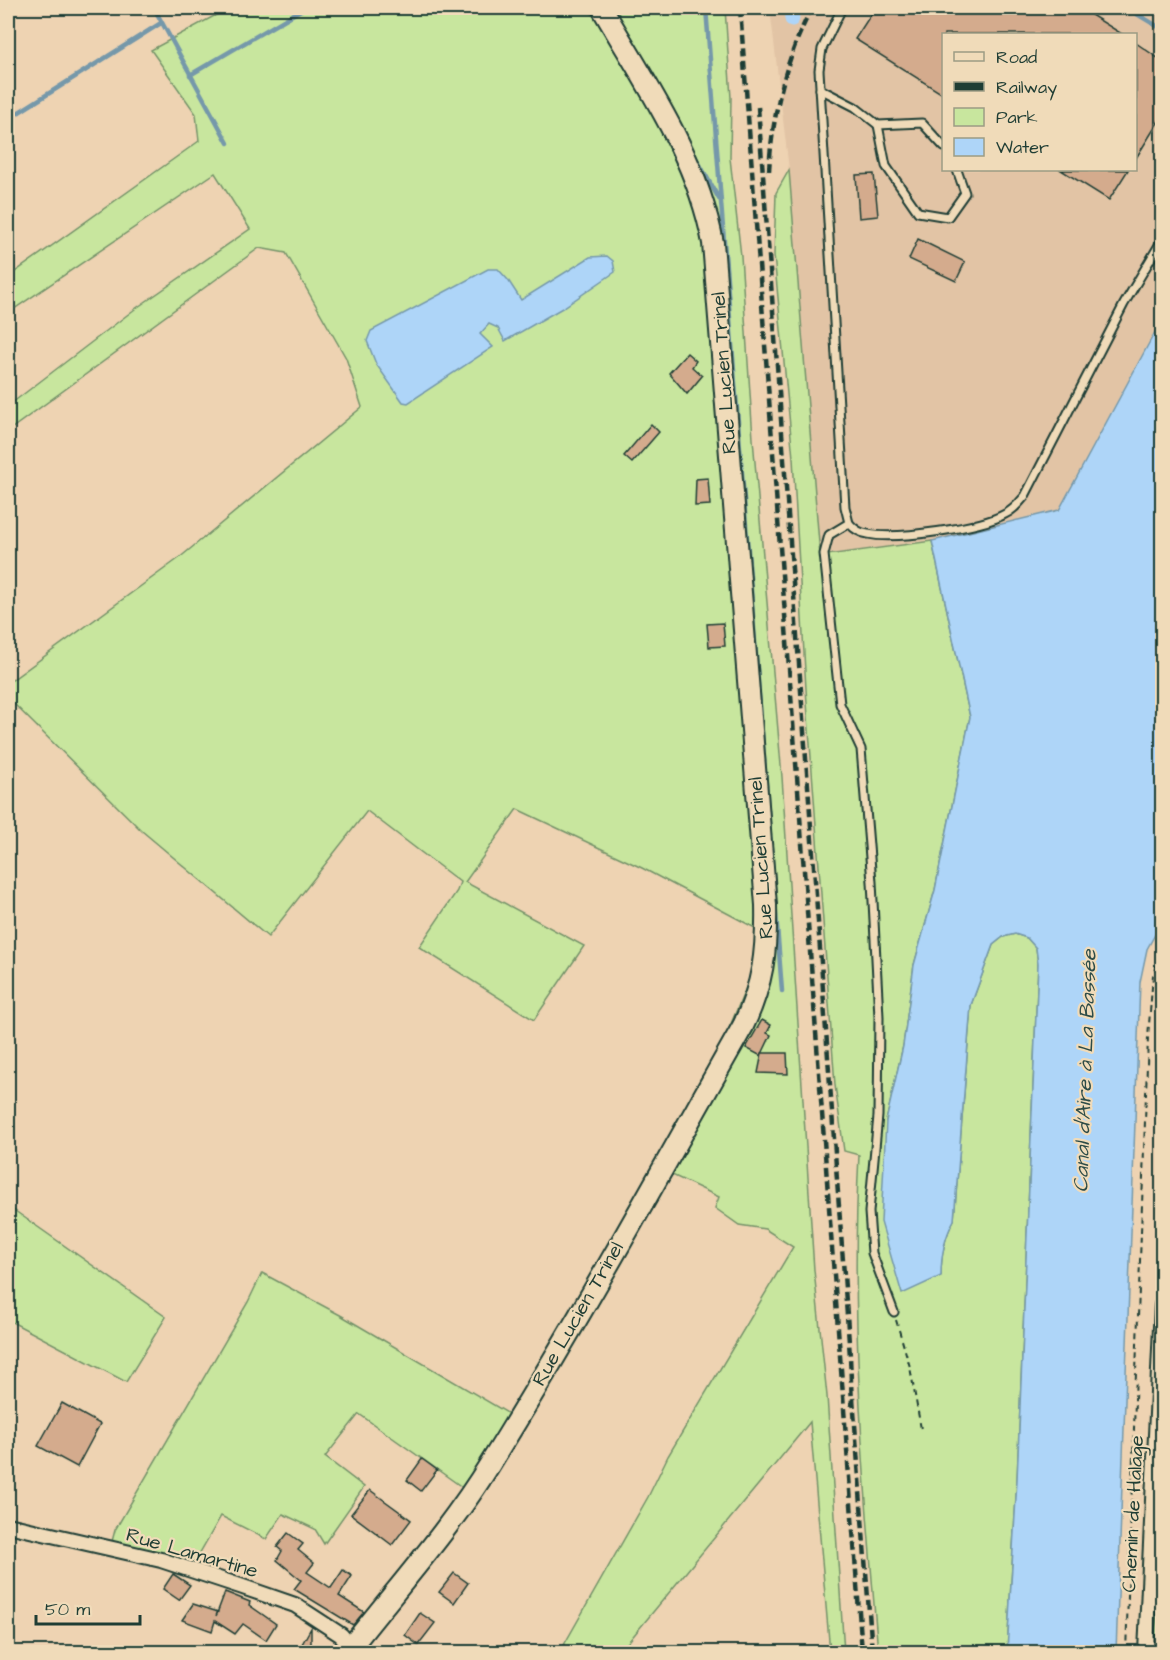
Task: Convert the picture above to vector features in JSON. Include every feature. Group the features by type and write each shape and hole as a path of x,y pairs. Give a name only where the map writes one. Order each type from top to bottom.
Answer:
{"street":[{"name":"Rue Lucien Trinel","path":"349,1650 447,1526 489,1466 561,1346 743,1026 756,996 766,958 766,905 713,243 704,201 685,154 602,8"},
{"name":"Chemin de Halage","path":"1146,1653 1162,1305"},
{"name":"Rue Lamartine","path":"8,1525 161,1560 273,1598 304,1611 341,1635 349,1650"}],"lane":[{"path":"842,8 822,49 820,89 845,507 849,523 860,533 870,535 924,533 989,521 1017,507 1025,496 1124,304 1162,240"},
{"path":"820,89 855,107 878,124 922,123 942,145"},
{"path":"878,124 886,166 918,212 948,217 965,192 957,171"},
{"path":"849,523 829,535 824,554 840,704 861,749 872,882 879,1017 878,1116 869,1212 872,1253 894,1311"}],"path":[{"path":"1126,1653 1148,1037 1153,975 1162,946"},
{"path":"894,1311 910,1367 921,1429"}],"shaded area":[{"path":"770,8 1162,8 1162,318 1059,509 1116,559 932,541 820,556 789,170"}],"green space":[{"path":"229,8 725,8 731,98 730,158 741,256 753,439 782,777 814,1270 827,1396 844,1652 830,1652 810,1422 620,1652 560,1652 648,1497 668,1456 793,1247 765,1229 739,1225 715,1208 719,1197 655,1167 720,1050 750,978 757,929 642,868 517,809 465,882 584,946 534,1020 419,947 457,891 460,882 367,811 268,937 142,831 8,698 8,683 178,559 362,407 346,358 286,253 259,248 8,431 8,406 135,309 250,229 215,173 8,313 8,277 199,141 196,114 151,50"},
{"path":"789,170 820,556 932,541 970,717 935,890 914,965 903,1046 886,1121 941,1276 944,1247 954,1220 971,1005 993,945 1003,937 1015,934 1027,938 1036,948 1038,964 1017,1480 1007,1652 878,1652 863,1466 857,1342 859,1155 844,1151 835,1085 806,689 793,458 774,255 776,193"},
{"path":"8,1206 166,1317 126,1382 8,1320"},
{"path":"262,1273 342,1316 526,1424 476,1497 359,1414 325,1457 364,1487 324,1544 315,1529 283,1514 266,1539 221,1516 190,1570 110,1549 115,1530 248,1302"},
{"path":"1162,1606 1162,1652 1153,1652 1157,1607"}],"water":[{"path":"607,256 613,261 615,272 564,307 505,341 498,328 489,324 480,334 493,347 408,403 403,402 376,364 367,341 371,331 488,269 498,269 521,300 590,257"},
{"name":"Canal d'Aire à La Bassée","path":"1162,319 1162,922 1147,949 1140,982 1116,1652 1007,1652 1017,1480 1038,964 1036,948 1027,938 1015,934 1003,937 993,945 971,1005 954,1220 944,1247 941,1276 902,1294 881,1222 886,1121 903,1046 914,965 935,890 970,717 932,541 1059,510"}],"building":[{"path":"875,8 1080,8 1120,33 942,33 942,94 855,39"},
{"path":"1137,44 1162,61 1162,116 1137,156"},
{"path":"1063,171 1127,171 1109,200"},
{"path":"874,174 878,216 859,218 856,175"},
{"path":"918,239 965,262 956,281 909,259"},
{"path":"687,353 696,361 692,367 702,376 687,394 669,373"},
{"path":"651,424 659,432 632,463 624,456"},
{"path":"708,478 710,505 695,506 696,479"},
{"path":"723,623 725,646 709,647 707,624"},
{"path":"762,1020 771,1025 767,1033 771,1035 761,1056 746,1048"},
{"path":"762,1053 787,1053 788,1074 758,1073"},
{"path":"62,1403 100,1424 77,1467 38,1446"},
{"path":"422,1459 437,1470 421,1491 407,1480"},
{"path":"370,1490 411,1520 392,1545 351,1514"},
{"path":"288,1533 303,1544 298,1550 314,1563 307,1572 331,1588 343,1570 352,1576 339,1596 364,1612 353,1625 294,1589 301,1580 277,1560 282,1551 277,1547"},
{"path":"454,1573 468,1583 454,1603 439,1592"},
{"path":"173,1574 190,1585 179,1600 163,1589"},
{"path":"225,1592 250,1602 249,1605 276,1624 266,1640 243,1624 235,1634 215,1621 212,1631 182,1620 193,1604 218,1612"},
{"path":"420,1613 435,1623 418,1645 405,1635"},
{"path":"311,1628 311,1653 297,1653"}],"waterway":[{"path":"154,8 228,143"},
{"path":"190,75 304,8"},
{"path":"706,8 782,991"},
{"path":"791,8 792,19"},
{"path":"1127,8 1162,29"},
{"path":"8,119 161,23"},
{"path":"694,154 719,199"}],"railway":[{"path":"740,8 862,1652"},
{"path":"769,171 773,129 782,87 795,46 812,8"},
{"path":"758,107 852,1406"},
{"path":"853,1398 872,1652"}]}
